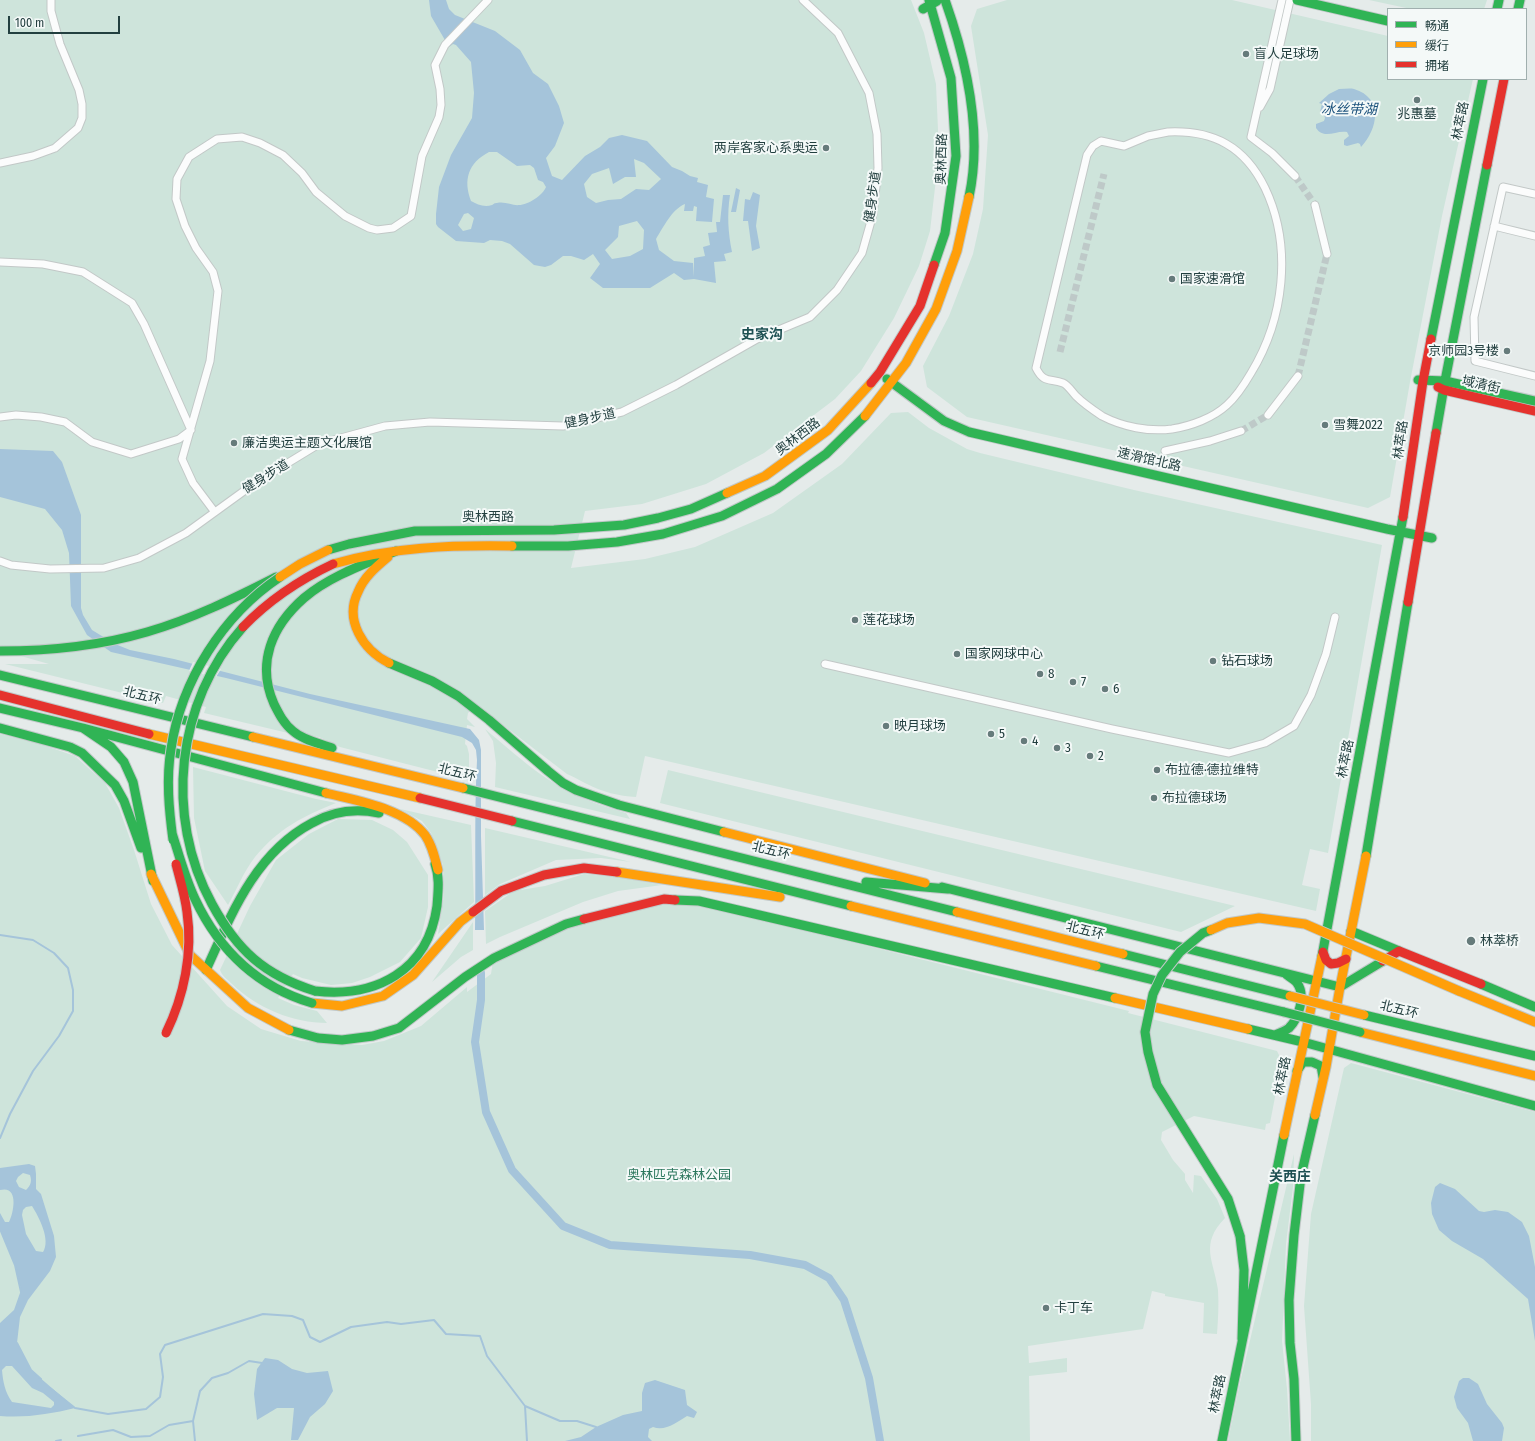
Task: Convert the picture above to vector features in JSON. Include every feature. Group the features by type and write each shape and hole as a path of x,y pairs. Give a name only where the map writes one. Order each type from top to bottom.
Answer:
{"main road":[{"path":"0,708 83,728 385,809 418,827 424,833 433,851 438,870 438,892 432,927 425,945 415,960 397,976 360,990 341,993 315,991 288,982 268,972 252,958 234,939 215,911 203,888 190,849 183,808 182,778 188,738 195,711 208,679 233,638 247,623 283,591 304,578 333,564 356,557 430,547 602,544 643,538 694,526 737,510 753,502 814,463 840,442 872,410 892,384 922,337 943,295 960,242 970,190 973,146 971,102 958,39 945,0"},
{"path":"1296,0 1387,21"},
{"path":"923,9 933,1"},
{"name":"奥林西路","path":"306,560 328,550 370,539 399,535 414,531 590,529 649,520 692,509 759,480 795,456 842,418 896,350 912,323 940,255 952,201 957,137 953,89 948,60 933,1"},
{"name":"林萃路","path":"1222,1441 1297,1071 1323,952 1406,502 1430,409 1445,385 1439,359 1483,80"},
{"name":"林萃路","path":"1296,1441 1289,1300 1294,1235 1302,1176 1364,870 1425,506 1430,409 1420,380 1439,359 1504,80"},
{"name":"速滑馆北路","path":"879,372 892,384 944,421 969,432 1432,538"},
{"name":"域清街","path":"1420,380 1535,401"},
{"name":"域清街","path":"1445,385 1535,411"},
{"path":"1406,502 1425,506"},
{"path":"387,769 297,734 279,716 272,699 266,674 265,662 274,634 286,615 305,597 323,584 396,551"},
{"path":"396,551 381,562 367,576 354,597 354,618 361,638 368,647 378,656 390,663 422,676 463,699 532,758 564,783 592,796 619,805 1340,987 1399,951"},
{"path":"1396,559 1416,562"},
{"path":"0,651 38,650 77,646 119,639 168,625 229,600 306,560"},
{"path":"166,1033 176,1013 182,992 186,970 188,941 186,908 172,833 168,785 173,736 192,680 210,647 239,612 261,592 306,560"},
{"name":"北五环","path":"0,675 470,789 1364,1015 1535,1056"},
{"path":"0,696 187,744 397,792 857,908 1284,1012 1535,1076"},
{"path":"0,728 70,747 82,753 104,774 115,785 124,801 153,881 190,955 248,1008 290,1031 318,1038 342,1040 373,1036 399,1028 465,977 494,958 566,924 664,899 699,901 1275,1035 1535,1106"},
{"path":"83,728 111,747 124,762 133,782 153,881"},
{"path":"206,970 234,911 262,863 279,844 303,826 315,820 334,813 356,810 368,811 387,816 405,826 424,843 438,870"},
{"path":"172,833 181,864 199,906 210,925 228,949 250,971 272,986 292,997 312,1003 342,1006 383,996 413,975 460,922 497,894 544,875 584,868 857,908"},
{"path":"829,879 948,889"},
{"path":"1242,1339 1244,1270 1240,1236 1228,1199 1157,1085 1148,1052 1145,1032 1153,994 1162,975 1180,952 1203,933 1227,923 1259,918 1305,924 1459,991 1535,1022"},
{"path":"1351,931 1535,1007"},
{"path":"1323,952 1324,959 1329,964 1337,964 1346,959"},
{"path":"1275,1035 1283,1032 1294,1022 1301,993 1298,984 1285,973"},
{"path":"1297,1071 1303,1062 1312,1062 1320,1066 1323,1077"}],"street":[{"path":"0,163 33,156 54,148 78,128 82,118 82,104 79,90 60,44 51,11 51,0"},
{"path":"214,511 193,483 182,459 210,360 218,291 213,272 196,248 185,226 176,199 177,179 189,156 217,139 242,137 260,143 283,155 302,172 316,192 345,216 377,230 393,228 410,216 422,156 439,116 441,105 440,89 435,65 446,45 488,0"},
{"name":"健身步道","path":"0,561 11,565 50,569 104,568 139,558 186,533 214,511 255,483 319,444 385,426 430,422 563,426 622,412 676,385 757,339 810,317 837,290 862,253 873,214 878,168 877,134 869,93 838,33 803,0"},
{"path":"1282,0 1251,137 1272,153 1295,176"},
{"path":"1256,114 1270,89 1290,0"},
{"path":"1188,132 1208,136 1233,148 1247,159 1262,182 1273,207 1279,233 1282,264 1280,294 1271,331 1255,367 1242,387 1227,405 1218,412 1189,425 1168,429 1136,428 1107,418 1086,405 1064,384 1046,380 1040,376 1036,368 1087,155 1093,146 1101,141 1124,146 1129,144 1158,134 1188,132"},
{"path":"1535,194 1503,187 1474,317 1475,361 1535,376"},
{"path":"1315,205 1327,254"},
{"path":"1494,226 1535,236"},
{"path":"0,262 43,264 83,272 132,303 147,331 191,430"},
{"path":"1268,415 1298,376"},
{"path":"0,417 16,415 65,422 92,442 131,454 179,439 191,430"},
{"path":"1165,451 1210,441 1241,431"},
{"path":"824,664 1112,729 1229,753 1265,743 1294,726 1311,695 1326,654 1335,617"}],"green space":[{"path":"0,0 911,0 924,33 936,84 939,153 930,231 919,266 894,318 861,371 835,399 764,453 706,484 642,504 585,511 571,568 645,559 695,547 773,513 842,464 891,413 908,412 929,428 967,449 980,453 1134,490 1382,545 1328,853 1310,849 1302,885 1320,889 1316,911 645,756 636,797 623,796 593,787 567,774 477,705 468,713 467,719 475,727 467,725 465,744 469,754 469,780 340,747 319,737 288,733 204,713 206,707 166,696 163,703 5,664 49,664 0,650"},
{"name":"国家速滑馆","path":"1007,0 1232,0 1387,36 1387,80 1473,80 1442,216 1410,382 1390,497 1368,508 967,417 927,387 923,366 949,316 973,254 983,209 988,135 971,26 977,9"},
{"path":"1369,0 1487,0 1484,8 1406,8"},
{"path":"485,729 520,759 545,777 571,793 626,813 630,819 495,787 496,763 493,741"},
{"name":"奥林匹克森林公园","path":"0,734 40,744 75,756 105,783 119,808 151,904 172,945 227,1006 261,1029 301,1041 362,1045 384,1041 421,1026 467,987 467,992 491,974 493,961 568,928 666,901 699,904 1129,1011 1128,1013 1277,1051 1282,1061 1270,1123 1266,1124 1265,1130 1194,1116 1162,1132 1161,1140 1173,1160 1185,1174 1185,1180 1193,1193 1194,1175 1201,1176 1217,1199 1225,1218 1212,1236 1210,1245 1210,1253 1218,1290 1217,1334 1203,1333 1204,1303 1165,1296 1165,1294 1152,1291 1143,1329 1028,1346 1029,1363 1067,1358 1067,1372 1029,1376 1030,1441 0,1441"},
{"path":"193,767 336,803 292,824 264,847 251,862 228,905 205,871 194,818"},
{"path":"668,770 1235,906 1181,932 660,803"},
{"path":"400,809 471,825 474,902 438,934 444,894 443,865 431,833 422,821"},
{"path":"338,819 372,820 393,830 407,842 428,875 428,907 421,938 400,962 370,977 352,983 331,985 302,978 293,974 278,998 294,1005 317,1011 327,1023 314,1022 289,1017 264,1007 242,993 222,974 220,970 250,906 276,860 309,834"},
{"path":"485,828 631,862 601,858 556,860 500,884 485,895"},
{"path":"584,874 623,878 662,885 618,891 583,902 486,944 485,911 514,891 545,886"},
{"path":"473,922 473,950 461,957 432,982"},
{"path":"1351,1063 1535,1112 1535,1441 1311,1441 1311,1404 1304,1306 1311,1214 1344,1068"},
{"path":"1294,1154 1293,1187 1286,1244 1282,1341 1290,1441 1228,1441 1239,1387"}],"water":[{"path":"429,0 446,0 449,9 455,15 495,31 520,50 533,73 548,84 559,106 564,123 555,146 546,158 552,176 562,180 585,156 600,147 609,138 622,135 647,141 672,167 690,176 698,178 697,182 708,185 706,197 714,199 712,222 696,221 697,207 694,206 693,211 684,211 685,204 680,206 672,214 656,239 659,250 674,261 693,263 694,277 694,258 705,256 703,247 710,245 708,233 717,232 716,222 720,222 723,195 730,195 728,224 732,252 724,254 726,261 714,262 716,283 694,279 684,280 674,273 650,288 603,288 590,278 600,264 593,254 584,260 571,256 563,256 551,265 545,267 534,265 510,244 502,241 490,240 484,243 456,241 438,227 436,224 436,214 439,187 451,155 472,118 474,93 471,62 456,45 453,44 449,47 431,16","holes":["489,152 497,152 517,166 530,165 534,168 538,180 543,182 546,187 539,196 523,205 495,203 486,206 471,201 467,186 469,173 476,161","634,159 644,163 661,179 649,190 636,189 621,199 596,203 587,197 584,184 592,174 609,168 613,184 625,177 636,177","468,213 474,218 471,229 463,231 458,225 464,214","637,221 644,230 643,249 630,256 612,259 605,250 618,237 619,226"]},
{"name":"冰丝带湖","path":"1339,89 1354,89 1364,93 1370,99 1374,107 1374,123 1367,140 1361,147 1358,143 1347,146 1344,145 1344,140 1349,136 1347,132 1326,134 1319,132 1316,128 1316,124 1324,121 1325,118 1320,112 1322,104 1319,103 1329,94"},
{"path":"736,188 740,190 736,212 731,212"},
{"path":"753,192 760,195 756,226 760,248 752,251 748,221 743,221 745,199 750,200"},
{"path":"0,449 53,451 62,462 81,515 81,608 83,615 92,630 115,644 130,650 174,659 310,694 470,729 479,740 481,750 481,836 484,930 475,930 475,824 477,760 476,750 472,743 462,737 226,678 111,652 87,635 71,606 69,553 62,530 45,509 0,497"},
{"path":"29,1164 35,1166 36,1189 41,1194 54,1236 56,1257 50,1271 28,1300 20,1317 17,1343 31,1370 75,1408 38,1415 0,1416 0,1323 14,1310 21,1290 15,1265 0,1229 0,1213 5,1222 9,1222 14,1200 10,1191 0,1190 0,1168","holes":["23,1173 30,1175 31,1177 31,1183 26,1190 19,1187 16,1181","32,1206 43,1229 46,1241 43,1252 36,1251 26,1234 22,1215 23,1210 26,1207","6,1366 12,1366 32,1388 43,1393 54,1402 54,1405 51,1408 12,1402 5,1387 2,1370"]},
{"path":"1440,1183 1455,1189 1479,1211 1484,1212 1495,1210 1508,1212 1522,1222 1529,1236 1535,1267 1535,1341 1528,1299 1483,1259 1452,1241 1439,1230 1432,1214 1431,1203 1435,1187"},
{"path":"265,1358 278,1360 292,1369 307,1373 328,1371 333,1391 325,1404 310,1417 298,1440 291,1440 294,1408 277,1408 257,1420 254,1394 257,1369"},
{"path":"1463,1378 1469,1378 1478,1384 1487,1404 1502,1423 1504,1428 1502,1441 1473,1441 1468,1423 1457,1408 1454,1397 1459,1381"},
{"path":"655,1380 685,1390 687,1405 697,1412 694,1418 687,1416 666,1427 653,1427 649,1429 648,1437 652,1441 565,1441 581,1437 596,1427 623,1415 642,1411 642,1393 645,1383"}],"pier":[{"path":"193,662 221,669 216,677 189,671"}],"waterway":[{"path":"0,935 33,940 54,953 68,968 73,990 73,1011 59,1036 33,1071 10,1114 0,1138"},
{"path":"481,973 481,1000 475,1042 486,1112 512,1170 563,1226 610,1245 750,1255 805,1265 829,1278 844,1300 869,1378 880,1441"},
{"path":"0,1229 15,1265 21,1292"},
{"path":"50,1388 75,1408 108,1414 146,1409 160,1397 163,1377 160,1354 165,1345 263,1314 292,1316 303,1320 310,1337 320,1342 351,1327 387,1322 401,1324 434,1320 446,1334 480,1336 487,1356 525,1406 527,1441"},
{"path":"17,1343 31,1370 41,1379"},
{"path":"78,1436 113,1430 131,1437 150,1436 169,1425 193,1421 200,1391 212,1378 228,1373 249,1361 262,1363"},
{"path":"525,1406 560,1421 577,1421 596,1427"},
{"path":"193,1421 195,1441"},
{"path":"56,1441 61,1440"}],"tunnel":[{"path":"1060,352 1104,174"},
{"path":"1295,176 1315,205"},
{"path":"1298,376 1327,254"},
{"path":"1241,431 1268,415"}],"traffic: fast":[{"path":"929,0 951,78 956,156 945,233 934,265"},
{"path":"945,0 960,48 970,97 974,148 973,172 969,197"},
{"path":"1297,0 1387,21"},
{"path":"1497,8 1499,0"},
{"path":"1518,8 1520,0"},
{"path":"923,9 937,1"},
{"path":"1431,339 1483,80"},
{"path":"1436,433 1487,165"},
{"path":"887,379 944,421 969,432 1387,529 1432,538"},
{"path":"1418,380 1445,381 1535,401"},
{"path":"512,546 568,546 617,542 663,534 722,516 777,489 826,454 865,416"},
{"path":"328,550 349,544 415,531 554,530 624,525 691,509 727,493"},
{"path":"1322,956 1403,517"},
{"path":"332,748 306,739 297,734 287,725 280,715 274,704 269,689 267,660 270,646 283,621 293,609 314,590 348,571 396,551"},
{"path":"0,651 56,649 129,637 164,627 197,614 276,577"},
{"path":"173,840 170,817 169,760 176,724 184,699 195,675 223,630 240,610 280,577"},
{"path":"1366,856 1408,602"},
{"path":"243,627 220,657 203,690 191,724 184,761 183,797 187,834 197,870 212,904 231,935 242,948 267,969 297,985 315,991"},
{"path":"389,663 432,681 458,696 489,720 563,783 576,790 619,805 724,832"},
{"path":"0,675 253,737"},
{"path":"0,708 83,728 111,747 124,762 133,782 153,881"},
{"path":"0,728 70,747 82,753 115,785 124,801 141,848"},
{"path":"83,728 326,793"},
{"path":"463,788 957,912"},
{"path":"206,970 235,907 260,868 275,851 292,836 312,823 336,813 353,811 379,813"},
{"path":"512,821 851,906"},
{"path":"172,833 191,891 216,935 228,950 258,977 292,996 312,1003"},
{"path":"315,991 337,992 359,990 396,976 411,963 423,948 432,929 437,906 438,890 438,874 435,864"},
{"path":"866,882 948,889"},
{"path":"942,887 1340,987 1383,961"},
{"path":"675,900 699,901 1115,998"},
{"path":"289,1030 318,1038 342,1040 373,1036 399,1028 465,977 494,958 566,924 584,919"},
{"path":"1211,930 1203,933 1180,952 1162,975 1153,994 1145,1032 1148,1052 1157,1085 1228,1199 1240,1236"},
{"path":"1351,931 1399,951"},
{"path":"1123,954 1290,996"},
{"path":"1096,966 1284,1012"},
{"path":"1275,1035 1289,1028 1293,1024 1300,1006 1300,988 1296,982 1287,975"},
{"path":"1481,984 1535,1007"},
{"path":"1284,1012 1360,1032"},
{"path":"1364,1015 1535,1056"},
{"path":"1248,1029 1303,1042 1535,1106"},
{"path":"1297,1071 1303,1062 1312,1062 1321,1066 1323,1077"},
{"path":"1296,1441 1289,1300 1294,1235 1301,1176 1315,1115"},
{"path":"1222,1441 1284,1135"},
{"path":"1240,1236 1244,1270 1242,1339"}],"traffic: slow":[{"path":"865,416 906,363 936,309 957,251 969,197"},
{"path":"727,493 765,476 828,430 871,383"},
{"path":"333,564 377,554 422,548 512,546"},
{"path":"280,577 300,564 328,550"},
{"path":"388,557 367,577 358,592 354,603 353,613 358,633 364,642 371,650 389,663"},
{"path":"149,734 420,798"},
{"path":"253,737 463,788"},
{"path":"326,793 379,807 405,818 425,835 431,847 438,870"},
{"path":"724,832 925,883"},
{"path":"1315,1115 1326,1067 1366,856"},
{"path":"617,872 780,897"},
{"path":"151,874 190,955 248,1008 289,1030"},
{"path":"851,906 1096,966"},
{"path":"312,1003 342,1006 383,996 413,975 460,922 473,912"},
{"path":"957,912 1123,954"},
{"path":"1211,930 1227,923 1259,918 1305,924 1459,991"},
{"path":"1284,1135 1322,956"},
{"path":"1459,991 1535,1022"},
{"path":"1290,996 1364,1015"},
{"path":"1115,998 1248,1029"},
{"path":"1360,1032 1535,1076"}],"traffic: jam":[{"path":"1487,165 1504,80"},
{"path":"871,383 880,372 920,306 934,265"},
{"path":"1403,517 1423,381 1431,339"},
{"path":"1438,387 1444,390 1535,411"},
{"path":"1408,602 1436,433"},
{"path":"243,627 263,608 285,591 333,564"},
{"path":"0,695 149,734"},
{"path":"420,798 512,821"},
{"path":"166,1033 178,1004 186,974 189,943 189,927 186,906 176,864"},
{"path":"473,912 501,891 544,875 584,868 617,872"},
{"path":"584,919 664,899 675,900"},
{"path":"1383,961 1399,951 1481,984"},
{"path":"1323,952 1326,960 1331,964 1338,963 1346,959"}],"place":[{"name":"盲人足球场","path":"1246,54"},
{"name":"兆惠墓","path":"1417,100"},
{"name":"两岸客家心系奥运","path":"826,148"},
{"name":"国家速滑馆","path":"1172,279"},
{"name":"京师园3号楼","path":"1507,351"},
{"name":"雪舞2022","path":"1325,425"},
{"name":"廉洁奥运主题文化展馆","path":"234,443"},
{"name":"莲花球场","path":"855,620"},
{"name":"国家网球中心","path":"957,654"},
{"name":"钻石球场","path":"1213,661"},
{"name":"8","path":"1040,674"},
{"name":"7","path":"1073,682"},
{"name":"6","path":"1105,689"},
{"name":"映月球场","path":"886,726"},
{"name":"5","path":"991,734"},
{"name":"4","path":"1024,741"},
{"name":"3","path":"1057,748"},
{"name":"2","path":"1090,756"},
{"name":"布拉德·德拉维特","path":"1157,770"},
{"name":"布拉德球场","path":"1154,798"},
{"name":"林萃桥","path":"1471,941"},
{"name":"卡丁车","path":"1046,1308"}],"district":[{"name":"史家沟","path":"762,335"},
{"name":"关西庄","path":"1290,1177"}]}
